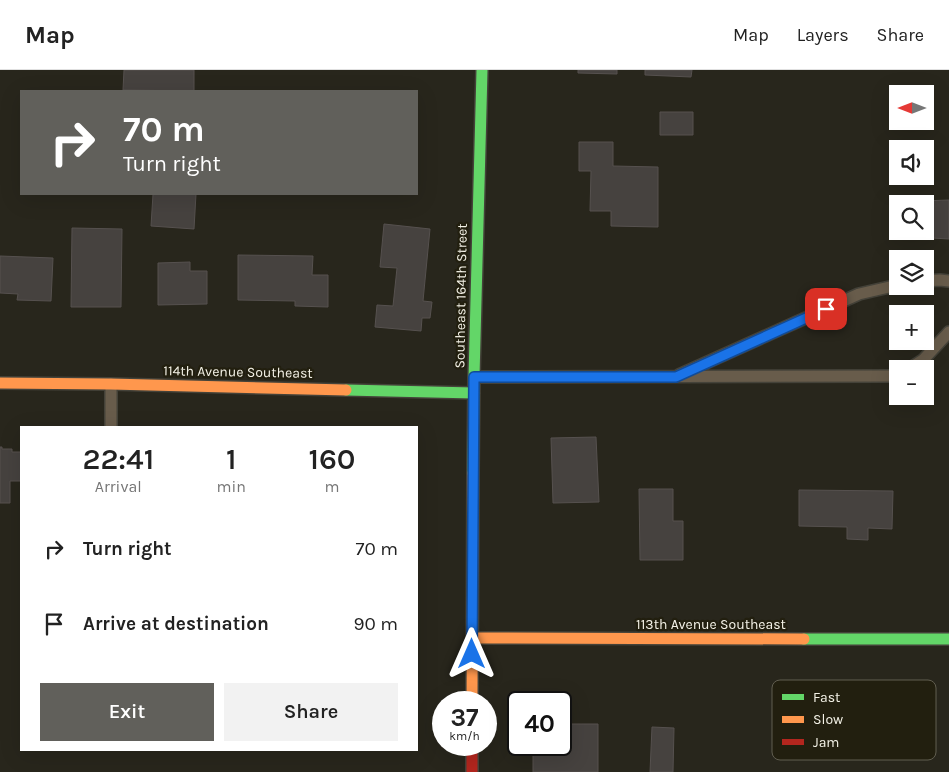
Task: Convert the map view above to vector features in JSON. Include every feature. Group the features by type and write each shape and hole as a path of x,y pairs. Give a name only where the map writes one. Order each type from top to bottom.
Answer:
{"street":[{"name":"Southeast 164th Street","path":"472,691 474,377 482,70"},
{"name":"114th Avenue Southeast","path":"0,383 474,393"},
{"name":"113th Avenue Southeast","path":"472,638 949,639"},
{"path":"472,756 472,772"}],"lane":[{"path":"934,281 949,281"},
{"path":"676,377 859,294 889,287"},
{"path":"923,360 949,332"},
{"path":"474,377 889,376"},
{"path":"110,384 111,426"}],"building":[{"path":"124,70 194,70 194,90 123,90"},
{"path":"578,70 617,70 617,74 578,73"},
{"path":"645,70 692,70 691,77 645,75"},
{"path":"660,112 693,112 693,135 660,135"},
{"path":"579,142 613,142 613,166 658,167 658,227 611,226 611,211 590,211 591,171 579,171"},
{"path":"153,195 196,195 194,229 151,226"},
{"path":"949,200 949,239 934,238 934,201"},
{"path":"384,224 430,229 423,301 432,302 430,318 422,318 421,331 375,327 377,305 393,306 397,268 380,267"},
{"path":"72,228 122,229 121,307 71,307"},
{"path":"238,255 313,256 312,275 328,275 328,307 295,306 295,301 238,300"},
{"path":"0,256 53,258 51,301 17,300 18,294 0,293"},
{"path":"190,262 190,271 207,271 207,304 158,305 158,263"},
{"path":"596,437 599,502 553,503 551,438"},
{"path":"0,447 2,447 2,449 12,449 12,452 20,452 20,481 10,481 10,503 0,503"},
{"path":"639,489 673,489 673,521 683,521 683,560 640,560"},
{"path":"799,490 893,491 892,529 868,528 868,540 847,539 847,527 799,526"},
{"path":"572,724 598,724 598,772 533,772 533,756 572,756"},
{"path":"652,727 674,728 673,772 650,772"}],"traffic: fast":[{"path":"473,473 482,70"},
{"path":"346,390 474,393"},
{"path":"804,639 949,639"}],"traffic: slow":[{"path":"0,383 346,390"},
{"path":"472,691 473,473"},
{"path":"472,638 804,639"}],"traffic: jam":[{"path":"472,756 472,772"}],"route":[{"path":"472,654 474,377 676,377 826,309"}]}
